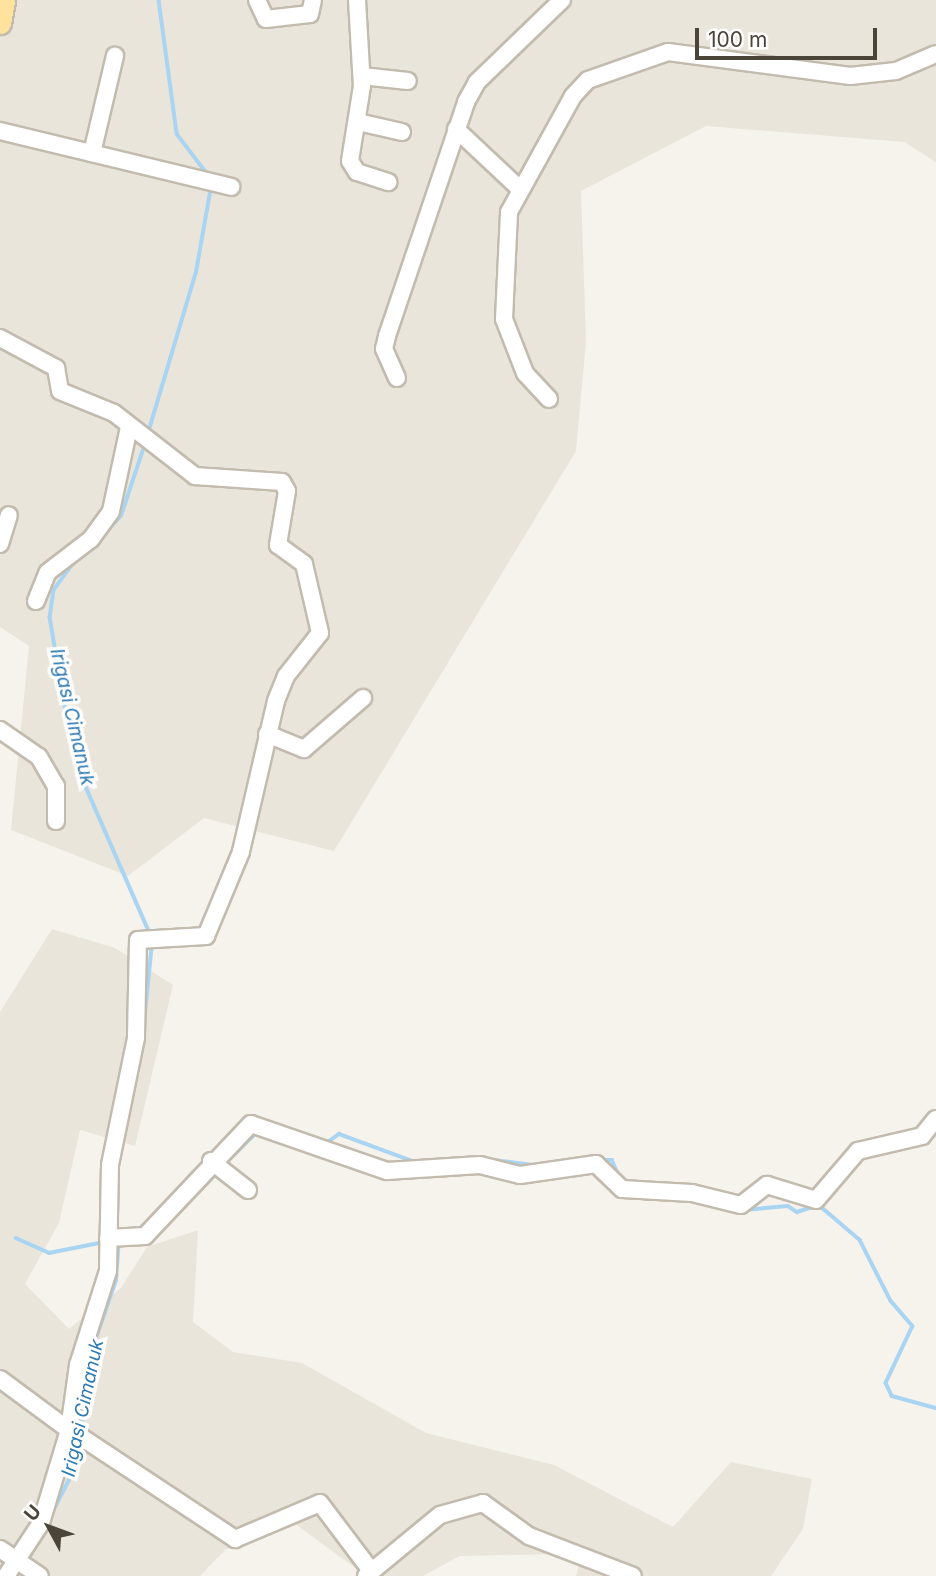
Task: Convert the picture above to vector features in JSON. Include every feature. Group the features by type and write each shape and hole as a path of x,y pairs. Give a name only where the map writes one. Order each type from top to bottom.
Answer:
{"main road":[{"path":"0,23 4,0"}],"street":[{"path":"256,1 266,19 310,14 313,0"},
{"path":"357,0 362,76 352,168 388,182"},
{"path":"397,378 384,348 456,129 477,82 562,0"},
{"path":"549,399 525,373 502,306 509,212 573,96 588,80 631,60 668,52 778,70 875,76 936,54"},
{"path":"92,153 115,56"},
{"path":"362,76 408,82"},
{"path":"358,122 402,132"},
{"path":"456,129 520,189"},
{"path":"0,131 231,187"},
{"path":"0,338 56,368 60,391 114,412 132,429 206,481 286,487 278,545 304,564 320,633 286,676 267,734 241,852 206,936 141,936 136,1038 110,1165 112,1242 78,1365 76,1434 29,1568"},
{"path":"36,601 48,572 91,539 111,511 132,429"},
{"path":"0,544 9,515"},
{"path":"267,734 304,749 363,698"},
{"path":"0,730 39,757 56,786 56,821"},
{"path":"112,1242 145,1236 211,1161 256,1124 306,1148 335,1149 387,1171 434,1173 472,1165 520,1175 596,1164 622,1189 692,1193 741,1205 767,1185 816,1200 858,1151 922,1136 936,1119"},
{"path":"211,1161 248,1190"},
{"path":"0,1379 76,1434 235,1539 320,1503 368,1572 440,1514 483,1503 529,1536 633,1576"},
{"path":"0,1549 29,1568"},
{"path":"6,1576 29,1568"}],"shaded area":[{"path":"0,0 936,0 936,162 904,142 706,126 581,191 586,342 576,451 334,851 204,818 128,876 11,830 29,646 0,627"},
{"path":"52,929 115,948 173,985 135,1146 80,1130 59,1223 25,1284 69,1329 121,1288 147,1247 198,1230 193,1322 233,1352 302,1363 426,1433 554,1465 673,1527 731,1462 812,1479 803,1529 771,1576 576,1576 579,1566 563,1554 460,1556 423,1576 366,1576 290,1520 225,1550 200,1576 0,1576 0,1012"}],"waterway":[{"name":"Irigasi Cimanuk","path":"159,0 177,134 209,176"},
{"name":"Irigasi Cimanuk","path":"148,433 196,272 211,187"},
{"name":"Irigasi Cimanuk","path":"100,539 121,516 145,444"},
{"name":"Irigasi Cimanuk","path":"76,560 54,590 50,617 66,711 83,780 151,936"},
{"name":"Irigasi Cimanuk","path":"143,1033 152,943"},
{"name":"Irigasi Cimanuk","path":"124,1136 139,1062"},
{"path":"223,1166 257,1132"},
{"path":"324,1145 339,1134 415,1162"},
{"path":"486,1159 533,1165"},
{"path":"440,1160 461,1160"},
{"path":"578,1160 612,1160 620,1178"},
{"path":"177,1214 218,1172"},
{"path":"701,1203 730,1210"},
{"path":"744,1210 788,1206 797,1212 819,1205 860,1240 891,1301 913,1326 886,1383 892,1396 936,1408"},
{"path":"16,1238 49,1253 104,1242"},
{"name":"Irigasi Cimanuk","path":"81,1431 89,1359 116,1280 119,1241"},
{"name":"Irigasi Cimanuk","path":"27,1562 69,1480 79,1442"}]}
